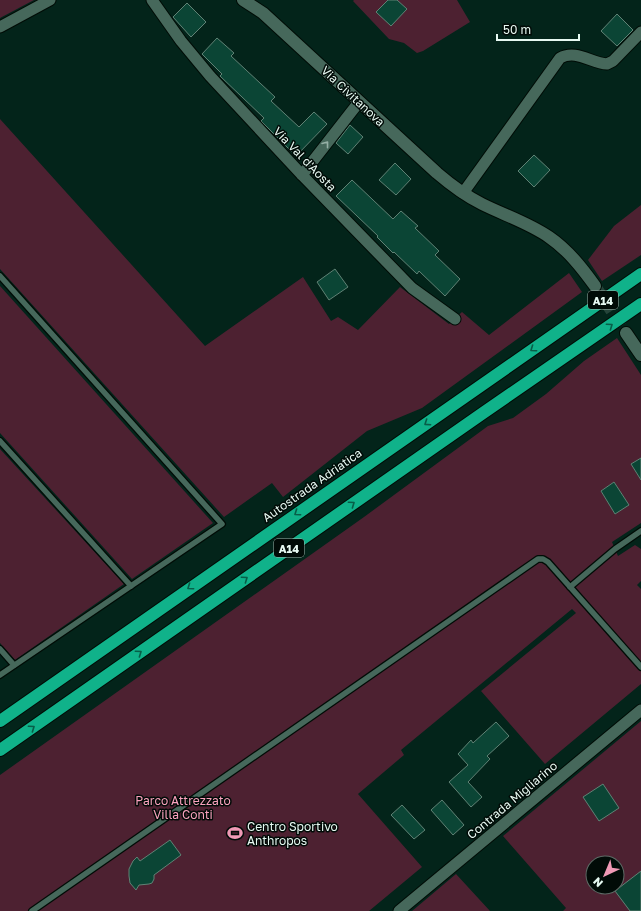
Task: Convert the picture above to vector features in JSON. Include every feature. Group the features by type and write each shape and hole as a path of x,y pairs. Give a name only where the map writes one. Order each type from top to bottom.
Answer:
{"highway":[{"name":"Autostrada Adriatica","path":"0,721 641,274"},
{"name":"A14","path":"0,750 482,413 641,304"}],"street":[{"path":"0,27 50,0"},
{"name":"Via Val d'Aosta","path":"152,0 181,41 210,76 302,175 412,288 455,319"},
{"name":"Via Civitanova","path":"243,0 263,13 437,173 463,193 481,204 532,227 549,237 573,259 595,286"},
{"path":"463,193 560,58 575,54 595,62 607,64 613,61 641,32"},
{"path":"302,175 359,102"},
{"path":"626,333 641,355"},
{"name":"Contrada Migliarino","path":"400,911 641,710"}],"lane":[{"path":"0,276 222,524 0,675"},
{"path":"0,441 131,586"},
{"path":"570,587 615,549 641,531"},
{"path":"32,911 538,559 543,559 570,587 641,667"},
{"path":"0,648 14,665"}],"green space":[{"path":"0,0 34,0 0,18"},
{"path":"457,0 470,22 423,51 417,53 404,43 389,39 353,1"},
{"path":"0,119 205,346 303,277 331,321 338,317 358,330 400,287 449,324 462,312 489,335 569,273 582,292 422,408 367,431 283,497 272,483 224,517 0,269"},
{"path":"641,205 641,255 602,281 588,260 614,226"},
{"path":"0,286 213,523 132,579 0,433"},
{"name":"Parco Attrezzato Villa Conti","path":"617,338 641,375 641,458 631,464 641,480 641,523 612,542 618,556 635,545 641,549 641,581 637,585 641,589 641,684 545,764 481,691 576,613 572,609 401,750 404,755 358,794 422,867 369,911 0,911 0,775 364,517 488,426 513,418 546,394 584,361","holes":["614,482 629,505 615,514 601,491"]},
{"path":"0,449 124,584 15,660 0,643"},
{"path":"641,721 641,911 563,911 566,908 503,836"},
{"path":"456,874 490,911 412,911 418,906"}],"building":[{"path":"388,0 397,0 407,9 391,26 376,12"},
{"path":"187,3 206,22 191,37 173,17"},
{"path":"617,14 633,30 617,46 601,31"},
{"path":"217,38 234,53 231,56 275,97 271,101 299,127 314,112 327,124 296,156 261,121 264,118 220,76 222,74 202,54"},
{"path":"350,125 363,137 348,154 336,143"},
{"path":"534,155 550,170 534,187 518,171"},
{"path":"395,163 411,179 396,195 379,180"},
{"path":"352,180 393,219 401,211 418,226 415,228 439,251 435,255 460,279 445,296 419,271 417,274 394,252 393,253 377,237 378,236 336,196"},
{"path":"335,269 348,287 329,300 317,282"},
{"path":"641,458 641,480 631,464"},
{"path":"614,482 629,505 615,514 601,491"},
{"path":"496,722 509,736 487,756 490,759 468,782 482,797 471,807 449,782 468,765 458,754 471,740 473,743"},
{"path":"603,784 619,808 599,821 583,797"},
{"path":"442,800 464,825 453,835 431,810"},
{"path":"402,805 425,830 414,839 391,815"},
{"path":"170,840 181,855 154,875 152,883 139,885 136,890 130,883 129,876 129,869 133,861 137,857 140,861"},
{"path":"641,871 641,911 630,911 618,895 625,895 625,883"}],"tunnel":[{"path":"595,286 626,333"}],"place":[{"name":"Centro Sportivo Anthropos","path":"235,833"}]}
